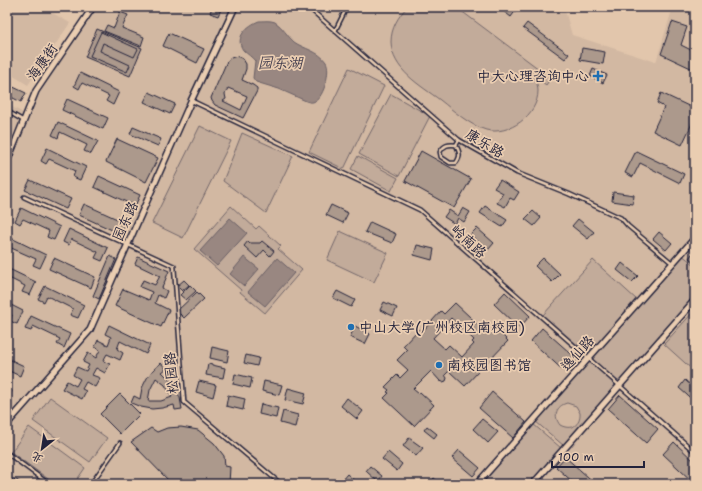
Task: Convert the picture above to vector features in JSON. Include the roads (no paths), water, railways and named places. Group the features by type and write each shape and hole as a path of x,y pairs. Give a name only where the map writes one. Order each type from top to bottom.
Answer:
{"street":[{"name":"海康街","path":"8,157 36,91 93,7"},
{"name":"园东路","path":"7,423 90,330 191,101 235,7"},
{"name":"逸仙路","path":"477,484 695,238"},
{"path":"533,484 695,300"}],"lane":[{"name":"康乐路","path":"308,7 459,140 517,174 569,194 621,218 628,226 672,263"},
{"path":"335,31 347,7"},
{"name":"岭南路","path":"191,101 420,210 695,452"},
{"path":"7,111 24,121"},
{"path":"456,145 459,140"},
{"path":"448,144 456,145 460,153 460,157 456,162 450,163 441,157 440,152 442,147 448,144"},
{"path":"24,196 128,244"},
{"name":"松园路","path":"128,244 174,266 184,402 281,484"},
{"path":"91,484 120,443"},
{"path":"7,453 49,484"}],"water":[{"name":"园东湖","path":"259,21 275,22 294,42 323,58 326,62 328,71 324,89 318,99 312,102 306,101 279,89 256,82 253,78 255,61 243,50 240,41 244,32 251,25"},
{"path":"230,218 247,233 217,266 200,251"},
{"path":"244,257 259,269 244,286 230,274"},
{"path":"277,258 294,273 265,306 248,292"}],"place":[{"name":"中大心理咨询中心","path":"598,76"},
{"name":"中山大学(广州校区南校园)","path":"351,327"},
{"name":"南校园图书馆","path":"439,365"}]}
